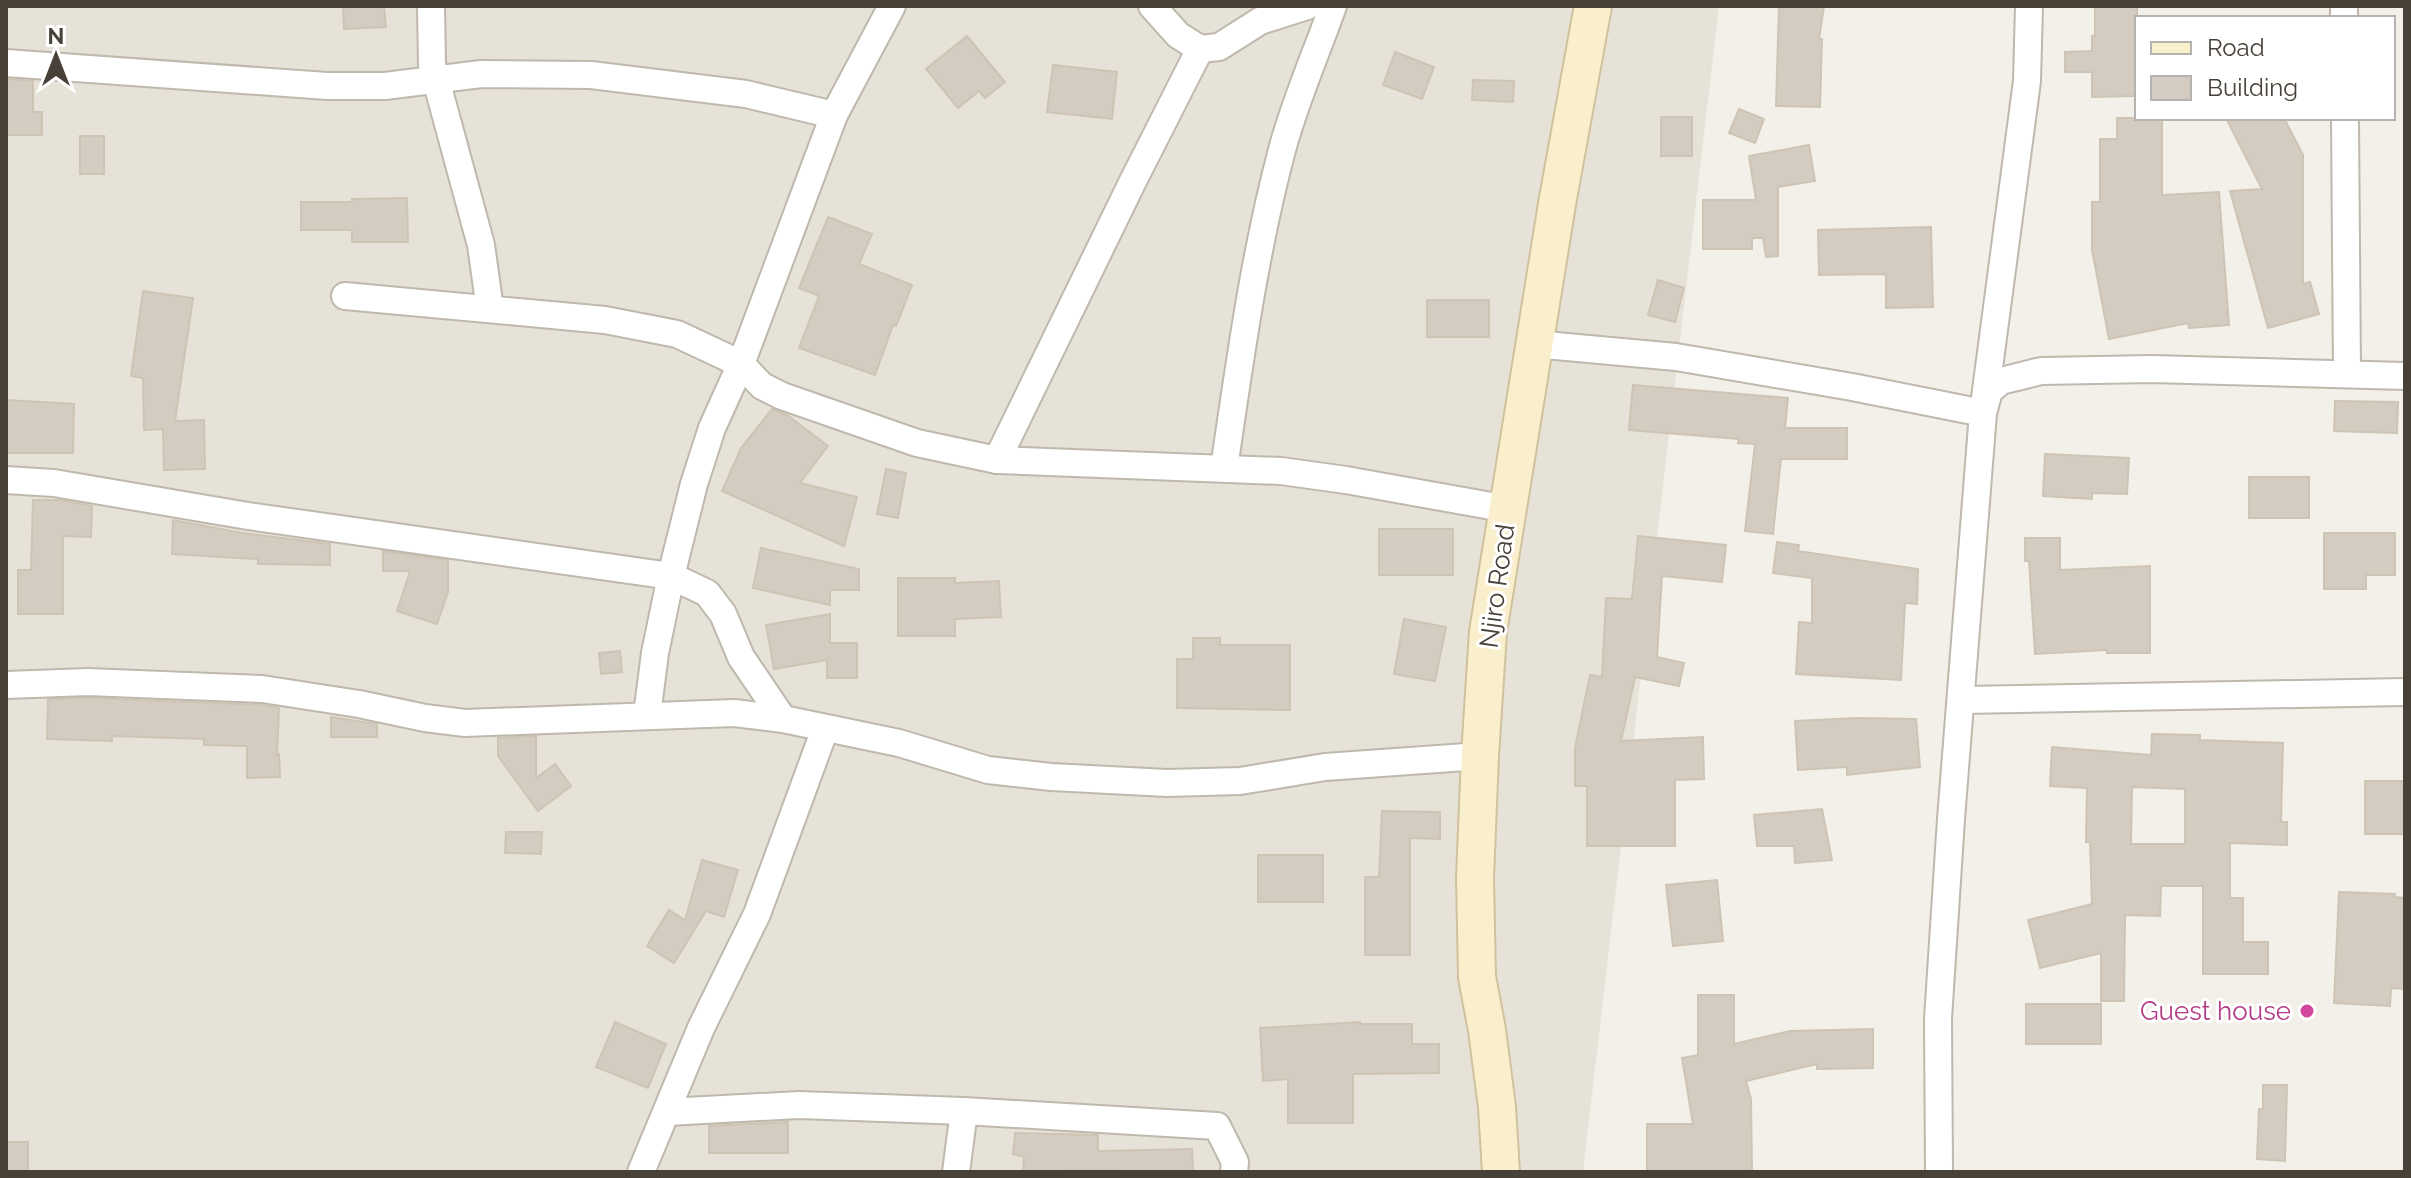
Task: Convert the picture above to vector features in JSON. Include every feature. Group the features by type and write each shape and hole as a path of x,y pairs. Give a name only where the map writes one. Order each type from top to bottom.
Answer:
{"street":[{"path":"431,6 431,52 436,80 481,245 490,309"},
{"path":"647,715 655,653 671,576 712,428 741,364 834,115 892,6"},
{"path":"1152,6 1178,35 1200,49 1219,47 1260,21 1307,6"},
{"path":"1224,468 1250,291 1264,224 1291,120 1333,6"},
{"name":"Njiro Road","path":"1501,1172 1495,1091 1477,977 1475,878 1488,632 1593,6"},
{"path":"1939,1172 1938,1019 1951,819 1983,413 2027,81 2029,6"},
{"path":"997,460 1200,49"},
{"path":"6,63 327,86 385,86 455,75 591,75 746,94 834,115"},
{"path":"2345,120 2347,374"},
{"path":"345,296 605,320 677,334 741,364 762,386 782,396 917,443 997,460 1281,471 1508,509"},
{"path":"1534,344 1676,357 1983,413"},
{"path":"1983,413 1989,391 2001,381 2041,371 2152,369 2405,376"},
{"path":"6,480 54,483 248,516 671,576 707,593 723,614 741,657 783,719"},
{"path":"6,685 88,682 262,689 465,723 734,713 783,719 899,743 988,770 1051,777 1167,783 1240,781 1325,767 1480,756"},
{"path":"1961,700 2405,692"},
{"path":"641,1172 701,1028 757,914 825,729"},
{"path":"667,1112 799,1105 1217,1126 1235,1162 1234,1172"},
{"path":"956,1172 964,1111"}],"shaded area":[{"path":"6,6 1719,6 1583,1172 6,1172"}],"building":[{"path":"343,6 384,6 386,27 344,29"},
{"path":"1779,6 1824,6 1819,39 1822,39 1820,107 1776,106"},
{"path":"2095,6 2137,6 2135,96 2092,97 2092,72 2065,72 2065,52 2092,51 2092,36 2095,36"},
{"path":"967,36 1005,82 985,98 979,91 958,108 926,69"},
{"path":"1395,52 1434,67 1422,99 1383,85"},
{"path":"1053,65 1117,72 1112,119 1047,112"},
{"path":"6,79 33,81 33,112 42,112 42,135 6,135"},
{"path":"1473,80 1514,81 1513,102 1472,100"},
{"path":"1739,109 1764,119 1755,143 1729,133"},
{"path":"1661,117 1692,117 1692,156 1661,156"},
{"path":"2117,118 2162,120 2162,195 2219,192 2229,325 2189,328 2188,323 2109,339 2092,250 2092,202 2100,202 2100,139 2117,139"},
{"path":"2227,120 2285,120 2303,155 2303,284 2310,282 2319,314 2268,328 2230,191 2262,189"},
{"path":"80,136 104,136 104,174 80,174"},
{"path":"1809,145 1815,181 1778,187 1778,256 1766,257 1763,238 1752,238 1752,249 1703,249 1703,200 1756,200 1749,156"},
{"path":"407,198 408,242 352,242 352,230 301,230 301,202"},
{"path":"828,217 872,234 859,264 912,285 875,375 799,348 819,296 799,288"},
{"path":"1931,227 1933,307 1886,308 1886,274 1819,275 1818,230"},
{"path":"1658,280 1684,288 1675,322 1648,315"},
{"path":"143,291 193,298 175,421 204,420 205,469 164,470 163,429 144,430 143,378 131,376"},
{"path":"1427,300 1489,300 1489,337 1427,337"},
{"path":"1633,385 1788,398 1785,428 1847,428 1847,459 1781,459 1773,534 1745,531 1755,444 1738,443 1739,439 1629,430"},
{"path":"6,400 74,404 73,453 6,453"},
{"path":"2335,401 2398,402 2397,433 2334,431"},
{"path":"772,409 787,415 828,446 800,483 857,497 844,546 722,491 741,448"},
{"path":"2045,454 2129,458 2127,494 2092,493 2092,499 2043,496"},
{"path":"886,469 906,473 898,518 877,514"},
{"path":"2249,477 2309,477 2309,518 2249,518"},
{"path":"33,500 61,500 92,506 91,537 63,536 63,614 18,614 18,570 31,570"},
{"path":"173,520 242,533 330,544 330,565 258,564 258,559 172,554"},
{"path":"1379,529 1453,529 1453,575 1379,575"},
{"path":"2324,533 2395,533 2395,575 2366,575 2366,589 2324,589"},
{"path":"1638,536 1726,545 1722,582 1662,576 1657,657 1684,663 1679,686 1635,677 1621,741 1703,737 1704,779 1675,780 1675,846 1587,846 1587,786 1575,786 1575,748 1590,675 1602,677 1606,598 1632,599"},
{"path":"2025,538 2060,538 2060,570 2150,566 2150,653 2107,653 2107,650 2035,654"},
{"path":"1777,542 1799,545 1798,551 1918,569 1917,604 1905,603 1901,680 1796,674 1799,622 1812,623 1812,578 1773,573"},
{"path":"761,548 859,569 859,590 830,590 830,605 753,588"},
{"path":"383,551 448,560 448,592 437,624 397,611 410,571 383,571"},
{"path":"898,578 955,578 955,583 999,581 1001,617 955,619 955,636 898,636"},
{"path":"830,614 830,643 857,643 857,678 827,678 827,660 774,669 766,625"},
{"path":"1404,619 1446,627 1435,681 1394,674"},
{"path":"1193,638 1220,638 1220,645 1290,645 1290,710 1177,708 1177,659 1193,659"},
{"path":"620,651 622,672 601,674 599,653"},
{"path":"88,698 279,708 277,755 280,777 247,778 247,746 204,745 204,739 112,736 112,741 47,739 48,699"},
{"path":"331,717 377,724 377,737 331,737"},
{"path":"1916,719 1920,767 1847,775 1847,767 1798,770 1795,721"},
{"path":"2152,734 2200,735 2200,740 2283,743 2281,822 2287,822 2287,845 2230,843 2230,898 2243,898 2243,942 2268,942 2268,974 2203,974 2203,886 2161,886 2160,916 2125,915 2124,1001 2101,1001 2101,953 2040,968 2028,920 2092,904 2090,842 2086,842 2087,788 2050,786 2052,747 2151,755","holes":["2132,787 2185,789 2185,844 2131,844"]},
{"path":"536,736 536,778 555,764 571,786 538,811 498,756 498,738"},
{"path":"2365,781 2405,781 2405,834 2365,834"},
{"path":"1822,809 1832,860 1795,863 1794,846 1757,846 1754,815"},
{"path":"1382,811 1440,812 1440,839 1410,838 1410,955 1365,955 1365,877 1379,877"},
{"path":"506,832 542,832 541,854 505,853"},
{"path":"1258,855 1323,855 1323,902 1258,902"},
{"path":"702,860 738,870 724,917 706,911 674,963 647,946 669,910 685,920"},
{"path":"1717,880 1723,941 1673,946 1666,885"},
{"path":"2339,892 2395,894 2394,897 2405,898 2405,989 2391,988 2390,1006 2334,1003"},
{"path":"1698,995 1734,995 1734,1044 1790,1031 1873,1029 1873,1068 1817,1069 1817,1064 1746,1081 1751,1099 1752,1172 1647,1172 1647,1124 1693,1124 1682,1058 1698,1055"},
{"path":"2026,1004 2101,1004 2101,1044 2026,1044"},
{"path":"615,1022 666,1044 648,1088 596,1067"},
{"path":"1360,1022 1412,1024 1412,1044 1439,1044 1439,1073 1353,1074 1353,1123 1288,1123 1288,1079 1263,1081 1260,1028"},
{"path":"2263,1085 2287,1085 2285,1161 2257,1159"},
{"path":"788,1122 788,1153 709,1153 709,1126"},
{"path":"1015,1133 1098,1135 1098,1151 1192,1149 1193,1172 1023,1172 1024,1157 1013,1154"},
{"path":"6,1142 28,1142 28,1172 6,1172"}],"place":[{"name":"Guest house","path":"2307,1011"}]}
